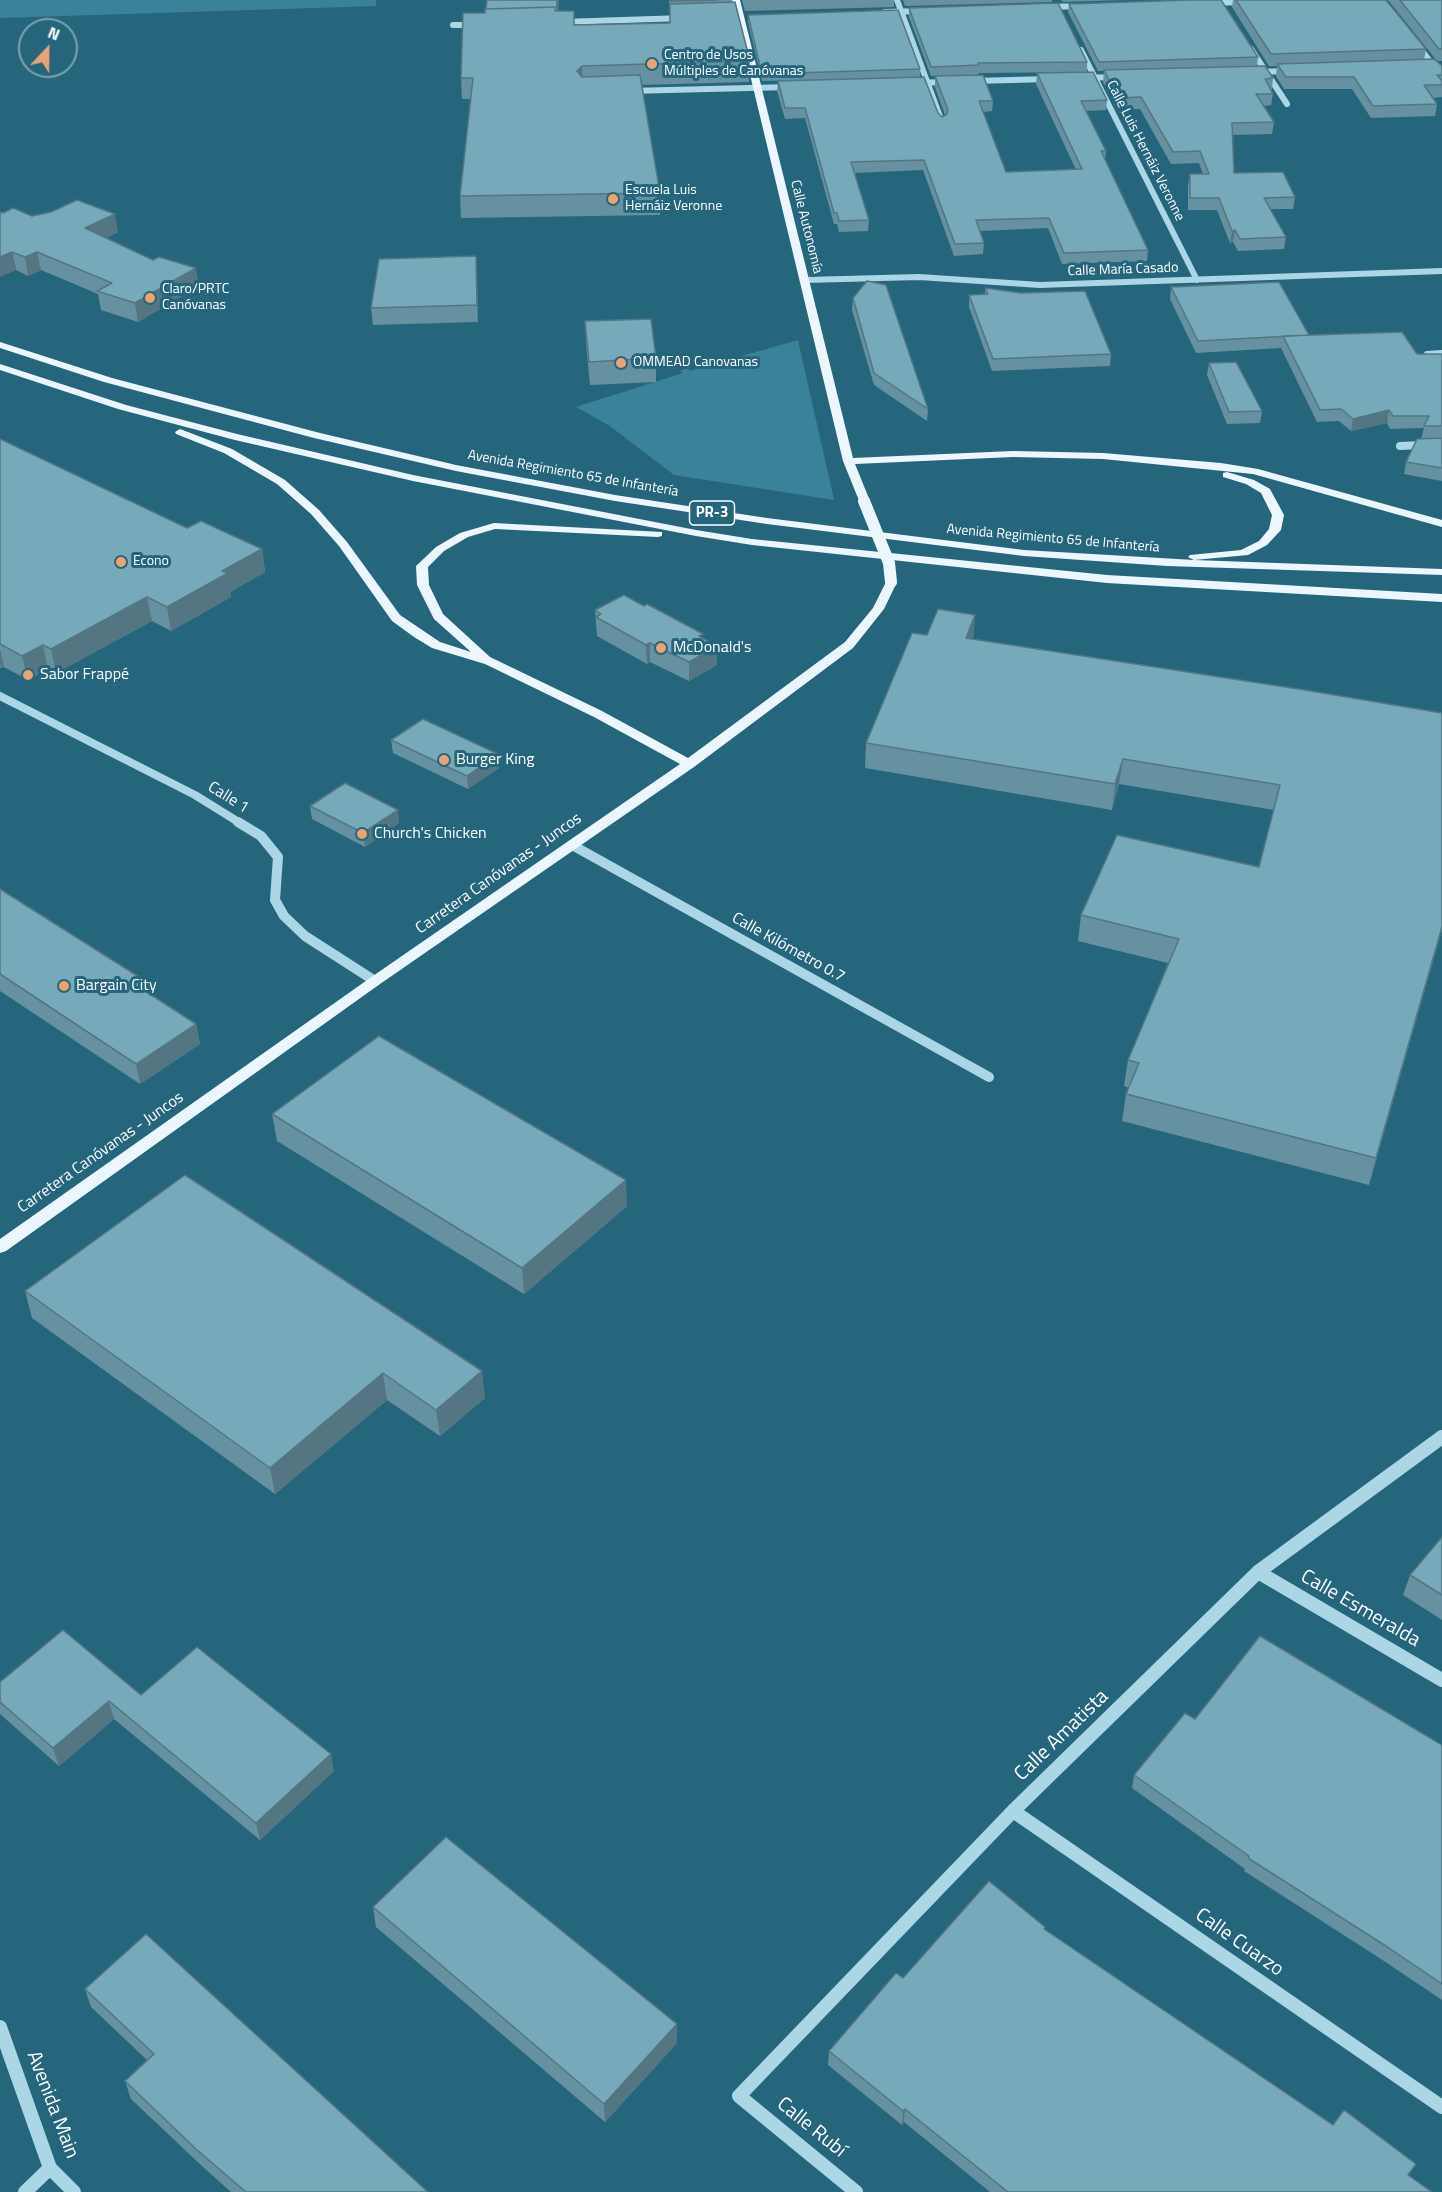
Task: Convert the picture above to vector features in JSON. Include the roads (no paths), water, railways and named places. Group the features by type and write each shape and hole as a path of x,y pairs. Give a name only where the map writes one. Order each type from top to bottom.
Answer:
{"main road":[{"name":"Calle Autonomía","path":"736,0 744,16 757,88 806,280 848,461"},
{"name":"Avenida Regimiento 65 de Infantería","path":"0,345 108,380 318,436 456,468 615,498 926,543 1024,553 1167,563 1442,572"},
{"name":"Avenida Regimiento 65 de Infantería","path":"0,367 122,407 413,478 752,542 1107,579 1310,592 1442,597"},
{"path":"122,407 143,421 195,436 228,451 281,482 315,512 343,544 396,618 436,645 489,661 598,714 689,764"},
{"path":"848,461 1013,454 1169,461 1254,471 1442,524"},
{"name":"Carretera Canóvanas - Juncos","path":"0,1247 375,981 689,764 849,645 878,609 891,582 889,563 848,461"},
{"path":"1167,563 1208,554 1244,553 1263,543 1275,530 1278,515 1266,491 1250,482 1169,461"},
{"path":"489,661 438,615 426,592 423,585 422,566 440,549 464,535 494,526 652,534 696,533"}],"street":[{"path":"897,0 942,122"},
{"path":"1056,0 1064,17"},
{"path":"1222,1 1229,12"},
{"path":"1200,3 1258,2"},
{"path":"1037,7 1094,6"},
{"path":"880,12 924,11"},
{"path":"728,17 744,16"},
{"path":"549,22 692,18"},
{"path":"453,25 489,24"},
{"path":"1247,42 1287,104"},
{"path":"1414,42 1438,66 1442,76"},
{"name":"Calle Luis Hernáiz Veronne","path":"1080,47 1197,280"},
{"path":"1423,67 1438,66"},
{"path":"1243,73 1299,71"},
{"path":"1072,78 1129,76"},
{"path":"904,84 1061,78"},
{"path":"618,91 802,87"},
{"name":"Calle María Casado","path":"806,280 919,277 1040,285 1442,271"},
{"path":"1427,354 1442,353"},
{"path":"1400,446 1442,444"},
{"name":"Calle 1","path":"0,696 195,795 261,836 278,857 279,878 275,900 284,916 304,936 375,981"},
{"name":"Calle Kilómetro 0.7","path":"572,845 989,1077"},
{"name":"Calle Amatista","path":"739,2096 1013,1811 1258,1572 1442,1437"},
{"name":"Calle Esmeralda","path":"1258,1572 1442,1680"},
{"name":"Calle Cuarzo","path":"1013,1811 1442,2107"},
{"name":"Avenida Main","path":"0,2026 50,2168 74,2192"},
{"name":"Calle Rubí","path":"739,2096 856,2192"},
{"path":"25,2192 50,2168"}],"place":[{"name":"Centro de Usos Múltiples de Canóvanas","path":"652,64"},
{"name":"Escuela Luis Hernáiz Veronne","path":"613,199"},
{"name":"Claro/PRTC Canóvanas","path":"150,298"},
{"name":"OMMEAD Canovanas","path":"621,363"},
{"name":"Econo","path":"121,562"},
{"name":"McDonald's","path":"661,648"},
{"name":"Sabor Frappé","path":"28,675"},
{"name":"Burger King","path":"444,760"},
{"name":"Church's Chicken","path":"362,834"},
{"name":"Bargain City","path":"64,986"}]}
